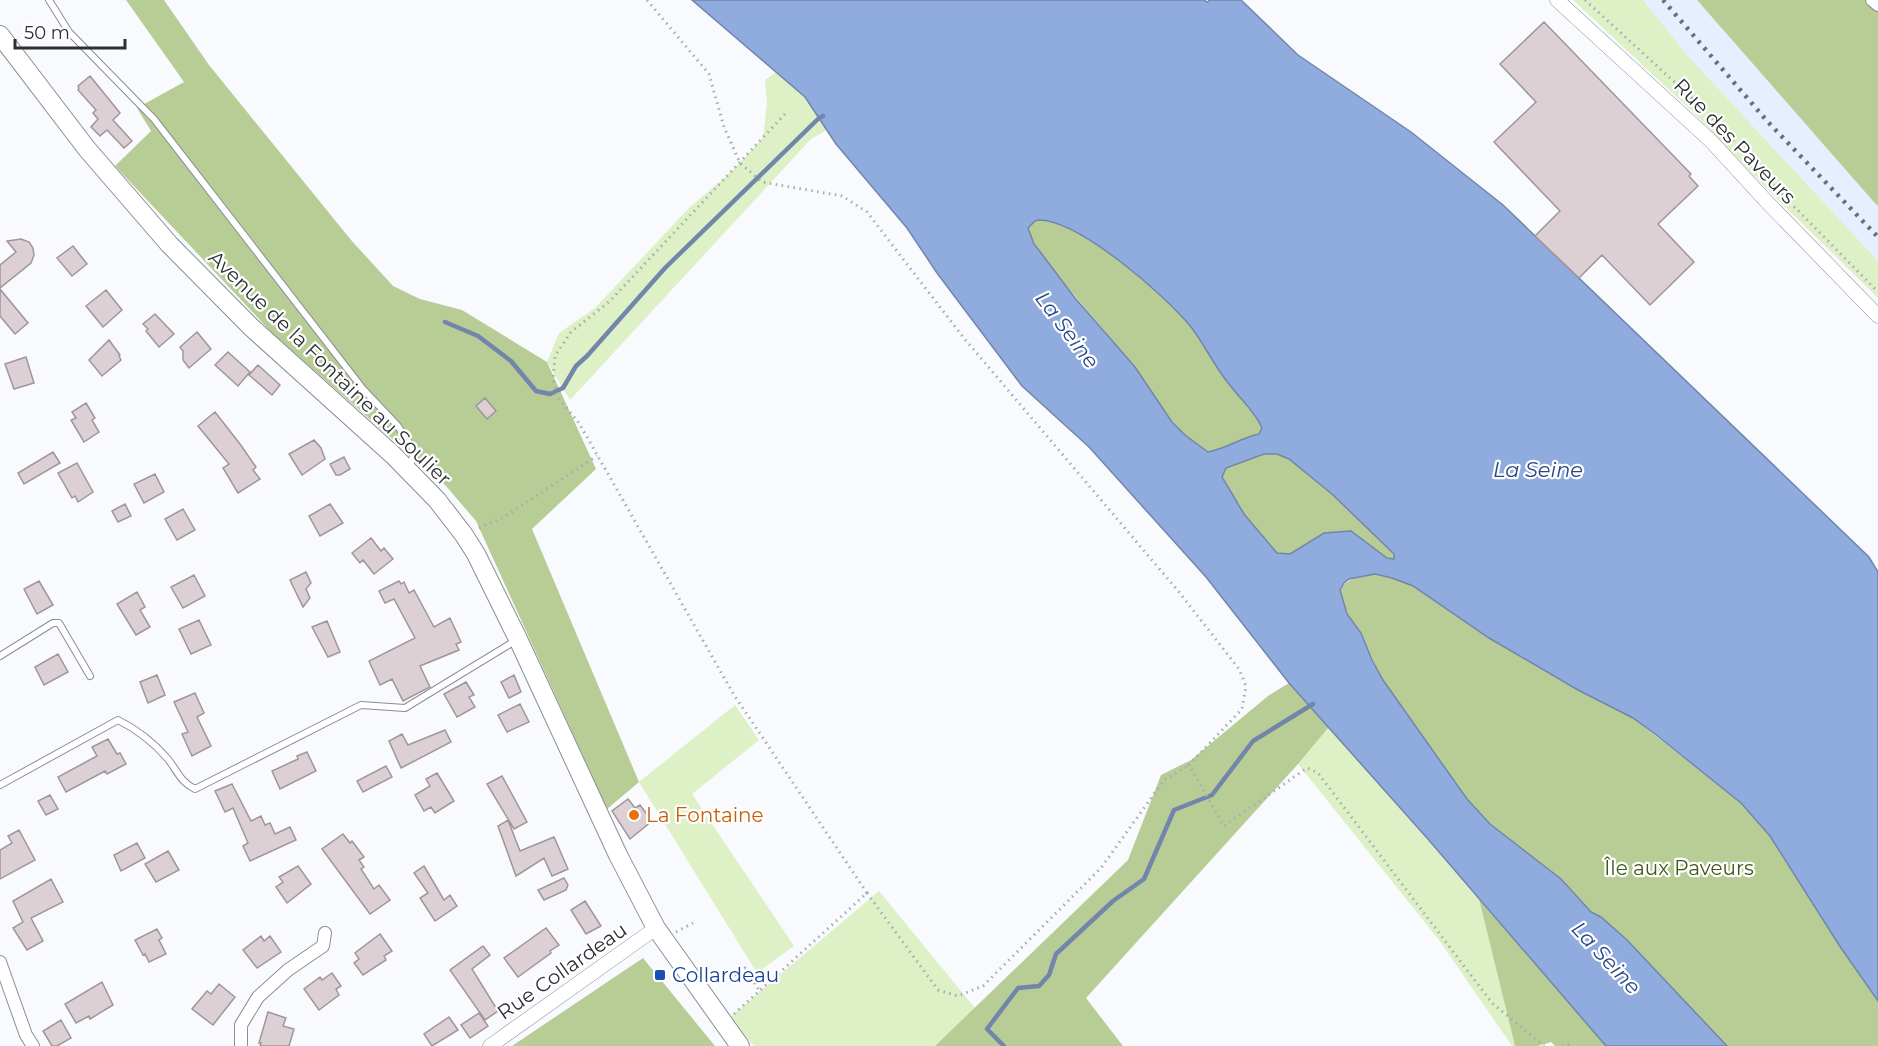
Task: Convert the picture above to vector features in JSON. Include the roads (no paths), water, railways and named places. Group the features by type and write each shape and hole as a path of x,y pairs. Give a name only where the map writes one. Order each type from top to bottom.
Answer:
{"main road":[{"name":"Avenue de la Fontaine au Soulier","path":"0,36 87,149 169,244 251,327 407,469 437,500 464,535 476,554 518,639 618,855 656,928 722,1024 740,1046"}],"street":[{"name":"Rue des Paveurs","path":"1557,0 1711,141 1878,316"},
{"path":"1872,0 1878,5"},
{"name":"Rue Collardeau","path":"490,1046 656,928"},
{"path":"241,1046 241,1025 258,997 288,970 323,946 325,933"},
{"path":"0,962 26,1035 33,1046"}],"lane":[{"path":"49,0 69,32 154,119 363,388 397,425 414,450 407,469"},
{"path":"0,656 53,624 59,623 90,676"},
{"path":"0,785 118,720 134,728 166,757 184,784 195,789 361,705 405,708 518,639"}],"water":[{"name":"La Seine","path":"692,0 1204,0 1207,2 1210,0 1241,0 1298,55 1411,132 1503,205 1869,557 1878,572 1878,1001 1839,945 1770,836 1741,803 1655,734 1633,718 1578,690 1489,638 1413,586 1375,574 1349,579 1340,590 1347,614 1361,633 1383,680 1467,799 1490,824 1561,879 1591,912 1601,917 1627,940 1727,1046 1606,1046 1427,838 1289,683 1206,577 1089,447 1022,386 937,273 907,228 836,144 805,97","holes":["1039,220 1056,223 1098,245 1142,279 1179,313 1255,416 1262,428 1259,434 1208,452 1185,435 1172,422 1135,367 1075,298 1034,244 1028,228","1264,454 1277,454 1289,459 1333,495 1394,554 1394,559 1387,558 1351,531 1324,533 1290,554 1277,553 1244,514 1222,477 1226,468"]}],"waterway":[{"path":"445,322 478,336 511,361 536,391 550,394 563,388 576,366 665,268 823,116"},
{"path":"1004,1046 987,1029 1018,988 1039,986 1049,975 1056,954 1113,901 1144,879 1174,810 1212,795 1253,741 1313,704"}],"railway":[{"path":"1663,0 1767,121 1878,237"}],"place":[{"name":"La Fontaine","path":"634,815"},
{"name":"Collardeau","path":"660,975"}],"park label":[{"name":"Île aux Paveurs","path":"1679,868"}]}
